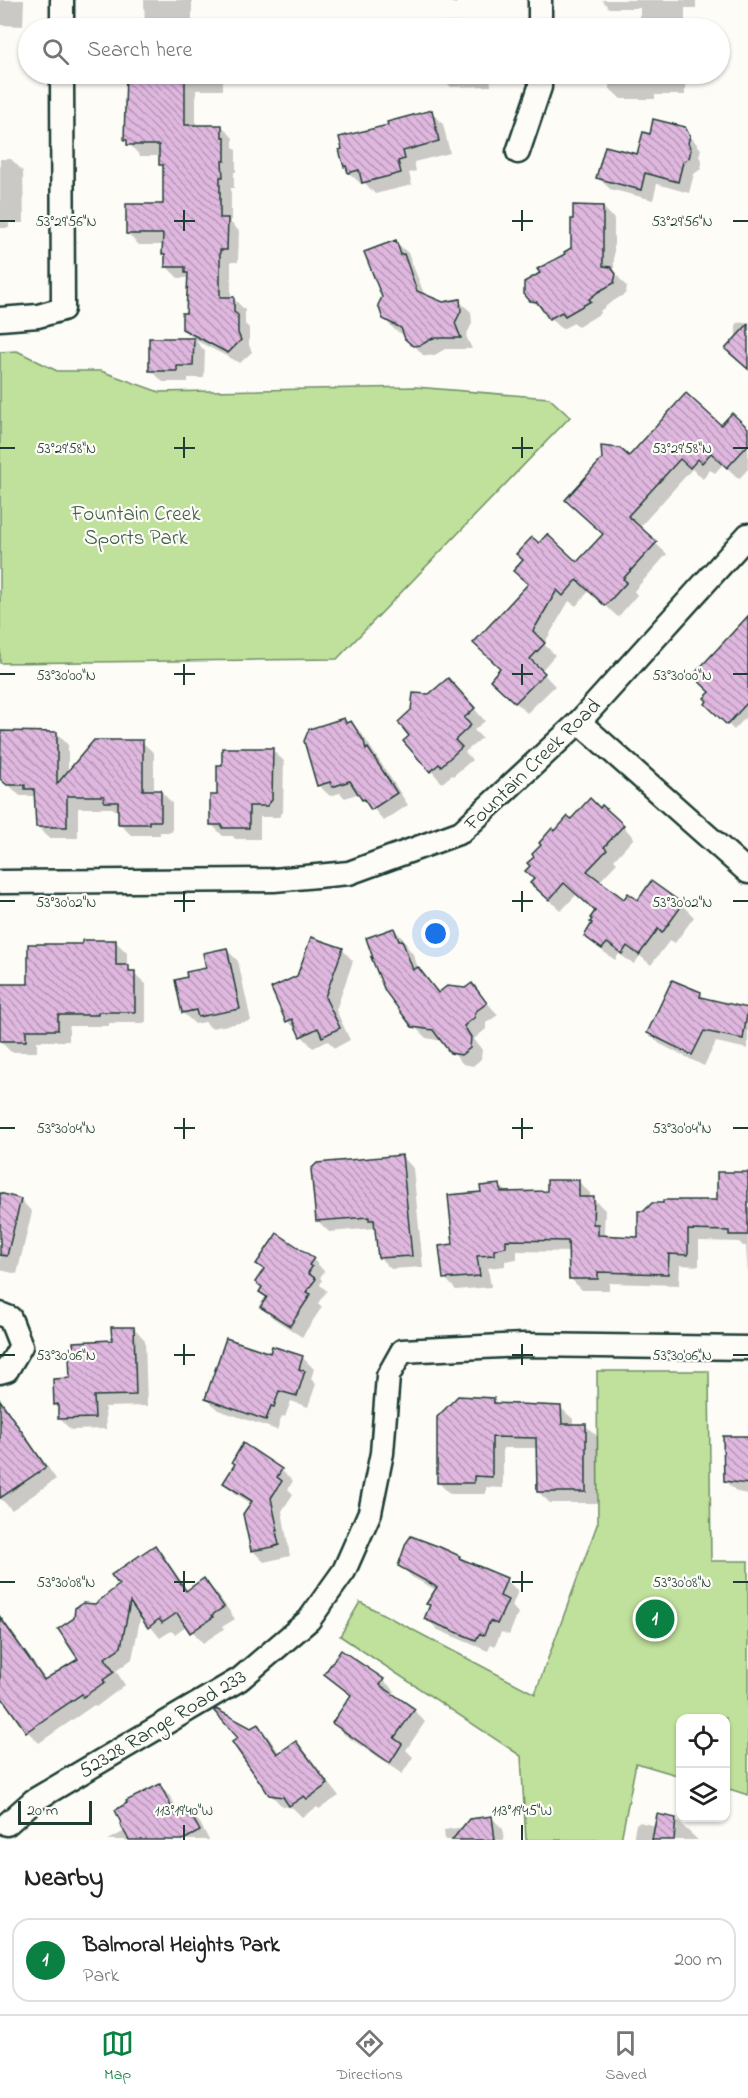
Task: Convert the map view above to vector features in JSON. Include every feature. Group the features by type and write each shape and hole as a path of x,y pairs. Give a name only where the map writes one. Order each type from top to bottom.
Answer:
{"street":[{"path":"62,0 62,18"},
{"path":"540,0 540,18"},
{"path":"0,319 38,316 63,309 62,84"},
{"path":"518,152 540,84"},
{"name":"Fountain Creek Road","path":"0,882 274,880 349,873 461,832 579,722 748,535"},
{"path":"579,722 748,872"},
{"path":"0,1314 10,1318 21,1346 7,1370 0,1372"},
{"name":"52328 Range Road 233","path":"8,1826 33,1801 240,1679 309,1620 344,1571 370,1512 382,1453 388,1376 402,1352 524,1345 748,1348"}],"green space":[{"name":"Fountain Creek Sports Park","path":"17,351 57,371 101,371 159,392 415,387 549,398 570,417 337,659 0,663 0,352"},
{"path":"597,1371 709,1371 711,1561 748,1561 748,1795 730,1789 730,1714 676,1714 676,1775 636,1763 621,1840 526,1840 521,1756 340,1636 360,1602 535,1694 598,1522"}],"building":[{"path":"126,84 185,84 185,125 222,125 222,137 225,137 225,161 222,161 223,177 220,177 220,218 228,218 227,250 220,250 220,297 234,297 234,312 238,315 238,333 241,340 228,353 182,329 182,313 186,313 188,273 185,273 185,267 165,267 165,254 162,254 163,234 126,234 126,204 163,204 163,165 159,165 159,145 127,145 127,140 124,140"},
{"path":"432,110 439,141 403,151 405,159 398,161 401,173 362,183 359,170 348,173 339,150 342,149 339,137 388,125 387,122"},
{"path":"653,119 685,127 690,136 689,158 683,162 678,182 645,173 641,190 596,178 605,146 637,154 643,132 650,134"},
{"path":"573,205 603,206 603,266 611,267 616,274 614,283 589,299 591,301 565,316 562,312 549,319 537,302 530,301 524,294 524,282 540,273 537,269 565,254 564,252 571,248"},
{"path":"396,240 401,255 404,254 417,291 443,302 460,299 461,311 455,323 461,338 433,338 421,345 413,346 405,339 401,328 383,319 378,305 382,297 364,252"},
{"path":"748,324 748,369 725,349"},
{"path":"149,338 194,338 193,366 177,366 177,371 149,371"},
{"path":"686,393 721,425 732,413 748,428 748,445 727,468 711,453 702,463 698,459 690,468 680,459 628,516 657,542 623,579 627,582 605,606 577,580 563,596 557,590 533,631 545,643 530,659 545,673 515,703 490,680 500,668 473,643 528,584 513,571 523,560 516,554 532,537 539,543 547,534 577,562 603,534 565,500 602,459 601,446 620,448 629,456"},
{"path":"748,616 748,702 727,725 705,704 707,701 704,698 710,692 694,677 696,675 694,674"},
{"path":"448,678 475,708 464,718 471,725 455,740 462,747 441,766 439,764 430,772 403,741 409,736 398,722 411,710 413,693 429,694"},
{"path":"344,718 346,723 351,721 364,741 366,750 368,748 397,793 371,810 350,781 332,787 330,782 317,786 304,741 309,729"},
{"path":"1,731 57,732 57,784 94,740 143,740 143,790 161,790 161,821 149,821 149,824 118,824 118,802 104,802 104,796 67,796 67,827 36,827 34,789 25,789 25,785 7,785 0,779"},
{"path":"222,748 273,748 272,800 267,806 249,806 249,828 222,828 222,825 210,825 210,795 217,795 217,765 222,765"},
{"path":"590,798 600,808 602,805 624,825 604,847 607,850 587,871 624,899 628,893 638,900 651,881 683,904 662,933 658,929 639,955 627,946 622,954 607,943 602,949 584,936 592,923 590,918 595,911 564,883 549,900 530,883 534,879 525,871 530,866 527,863 534,857 532,854 552,828 555,831 568,816 571,819"},
{"path":"394,928 399,941 402,940 413,970 418,967 438,993 447,986 465,988 472,983 487,1003 475,1012 475,1017 464,1026 471,1037 470,1048 461,1055 450,1053 433,1030 412,1027 385,991 366,938"},
{"path":"311,937 343,948 325,997 340,1028 322,1037 318,1028 300,1037 292,1019 286,1022 271,988 297,976"},
{"path":"82,940 116,940 116,965 129,965 129,971 135,971 135,1012 58,1015 58,1030 26,1030 26,1041 0,1041 0,984 28,984 28,944 82,944"},
{"path":"227,948 240,1009 198,1017 196,1010 182,1013 175,980 187,977 186,972 206,968 203,953"},
{"path":"672,980 701,992 700,997 748,1008 743,1039 704,1031 692,1055 647,1033"},
{"path":"402,1155 412,1256 378,1258 374,1220 369,1220 369,1217 316,1221 311,1169 317,1163"},
{"path":"717,1172 748,1172 748,1235 729,1235 729,1231 688,1230 688,1255 669,1254 668,1274 598,1272 598,1279 569,1279 568,1241 506,1240 506,1247 494,1250 494,1255 477,1256 480,1276 443,1279 439,1246 453,1244 448,1195 481,1192 480,1186 500,1184 501,1192 547,1191 547,1180 579,1180 579,1197 594,1197 593,1224 598,1224 598,1235 638,1237 638,1211 644,1211 652,1203 663,1203 663,1200 717,1200"},
{"path":"0,1193 21,1199 7,1256 0,1255"},
{"path":"277,1233 314,1258 309,1265 312,1267 308,1273 316,1279 306,1292 311,1294 290,1326 260,1307 267,1297 259,1292 262,1287 255,1282 264,1269 256,1264"},
{"path":"111,1327 134,1327 136,1395 94,1396 95,1418 58,1419 58,1404 54,1405 53,1379 70,1378 69,1356 74,1356 73,1342 112,1340"},
{"path":"226,1338 270,1353 272,1346 303,1356 299,1369 305,1371 297,1396 279,1391 274,1407 271,1406 266,1420 205,1399"},
{"path":"458,1396 494,1398 494,1403 561,1406 562,1424 586,1424 586,1492 537,1492 536,1438 492,1437 492,1477 474,1476 474,1483 437,1483 437,1417"},
{"path":"0,1400 46,1467 0,1498"},
{"path":"723,1436 748,1436 748,1484 724,1481"},
{"path":"243,1443 282,1469 277,1477 282,1481 271,1498 279,1545 251,1551 243,1514 252,1501 223,1483 235,1464 232,1462"},
{"path":"411,1536 507,1578 500,1596 508,1600 497,1624 490,1621 484,1635 479,1634 476,1640 424,1619 430,1605 426,1604 437,1587 398,1566 406,1543"},
{"path":"155,1545 186,1591 204,1578 224,1607 190,1633 177,1613 162,1623 159,1619 148,1628 130,1602 121,1647 105,1658 114,1672 103,1680 105,1682 83,1697 82,1694 26,1732 0,1695 0,1617 44,1680 78,1659 58,1629 74,1618 75,1608 83,1603 95,1604 119,1585 111,1575"},
{"path":"341,1650 384,1679 380,1685 415,1709 394,1738 402,1744 390,1763 332,1723 351,1695 324,1674"},
{"path":"216,1709 251,1728 258,1724 277,1754 296,1741 328,1784 307,1799 304,1796 289,1806 283,1797 269,1795 232,1742 238,1738 214,1711"},
{"path":"160,1784 176,1816 188,1809 200,1831 183,1840 129,1840 115,1810 127,1803 126,1801"},
{"path":"657,1814 676,1818 674,1840 652,1840"},
{"path":"492,1816 495,1840 452,1840 469,1819"}],"place":[{"name":"Balmoral Heights Park","path":"655,1619"}]}
